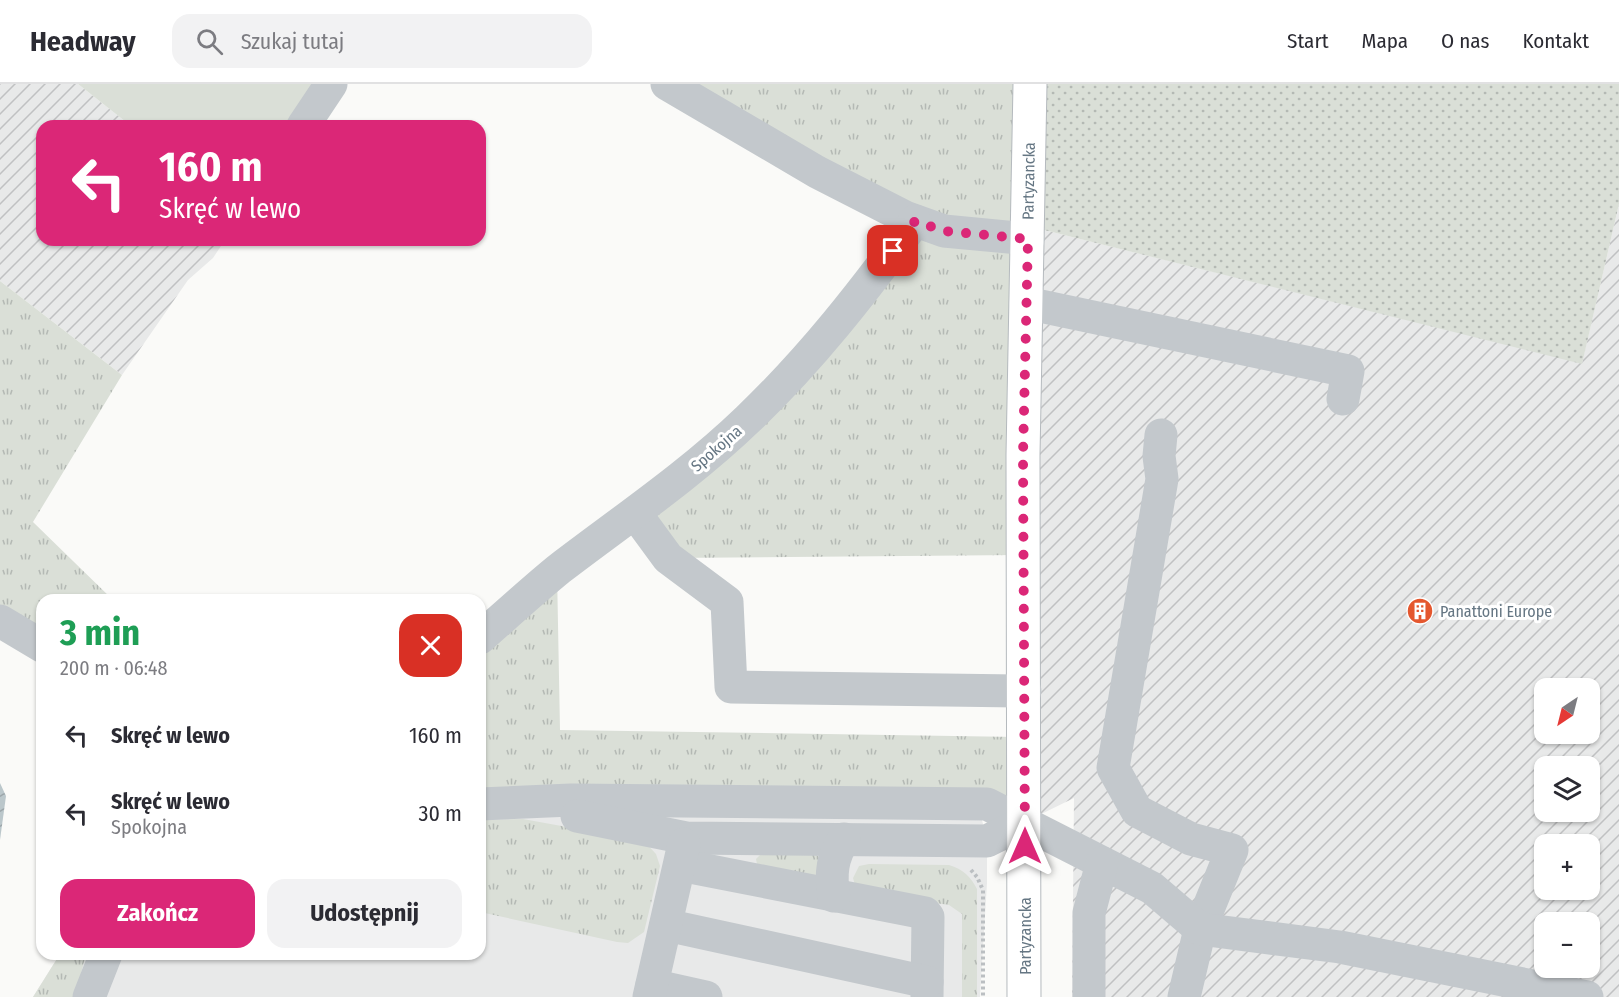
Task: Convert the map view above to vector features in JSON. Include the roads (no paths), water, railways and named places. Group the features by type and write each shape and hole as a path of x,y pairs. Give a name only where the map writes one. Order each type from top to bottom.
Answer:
{"main road":[{"name":"Partyzancka","path":"1024,997 1023,455 1030,84"}],"street":[{"path":"307,120 331,84"},
{"path":"666,84 818,172 915,221 944,231 1028,239"},
{"name":"Spokojna","path":"486,633 557,571 667,489 720,444 782,386 842,319 915,221"},
{"path":"1026,303 1348,371 1343,399"},
{"path":"1161,435 1159,456 1161,479 1113,768 1137,811 1191,839 1232,850 1200,929 1184,997"},
{"path":"635,513 668,558 727,602 731,687 1025,691"},
{"path":"0,621 36,642"},
{"path":"486,803 571,800 987,804 1152,888 1200,929 1340,947 1587,997"},
{"path":"706,997 651,991 692,819 698,810 709,802"},
{"path":"486,803 571,814 683,851 834,896 925,913 928,917 927,990 666,925"},
{"path":"683,851 844,839 987,841 1025,822"},
{"path":"834,896 831,883 834,859 844,839"},
{"path":"1089,997 1089,913 1102,863"},
{"path":"89,997 104,960"}],"water":[{"path":"0,783 6,796 0,840"}],"place":[{"name":"Panattoni Europe","path":"1420,611"}]}
